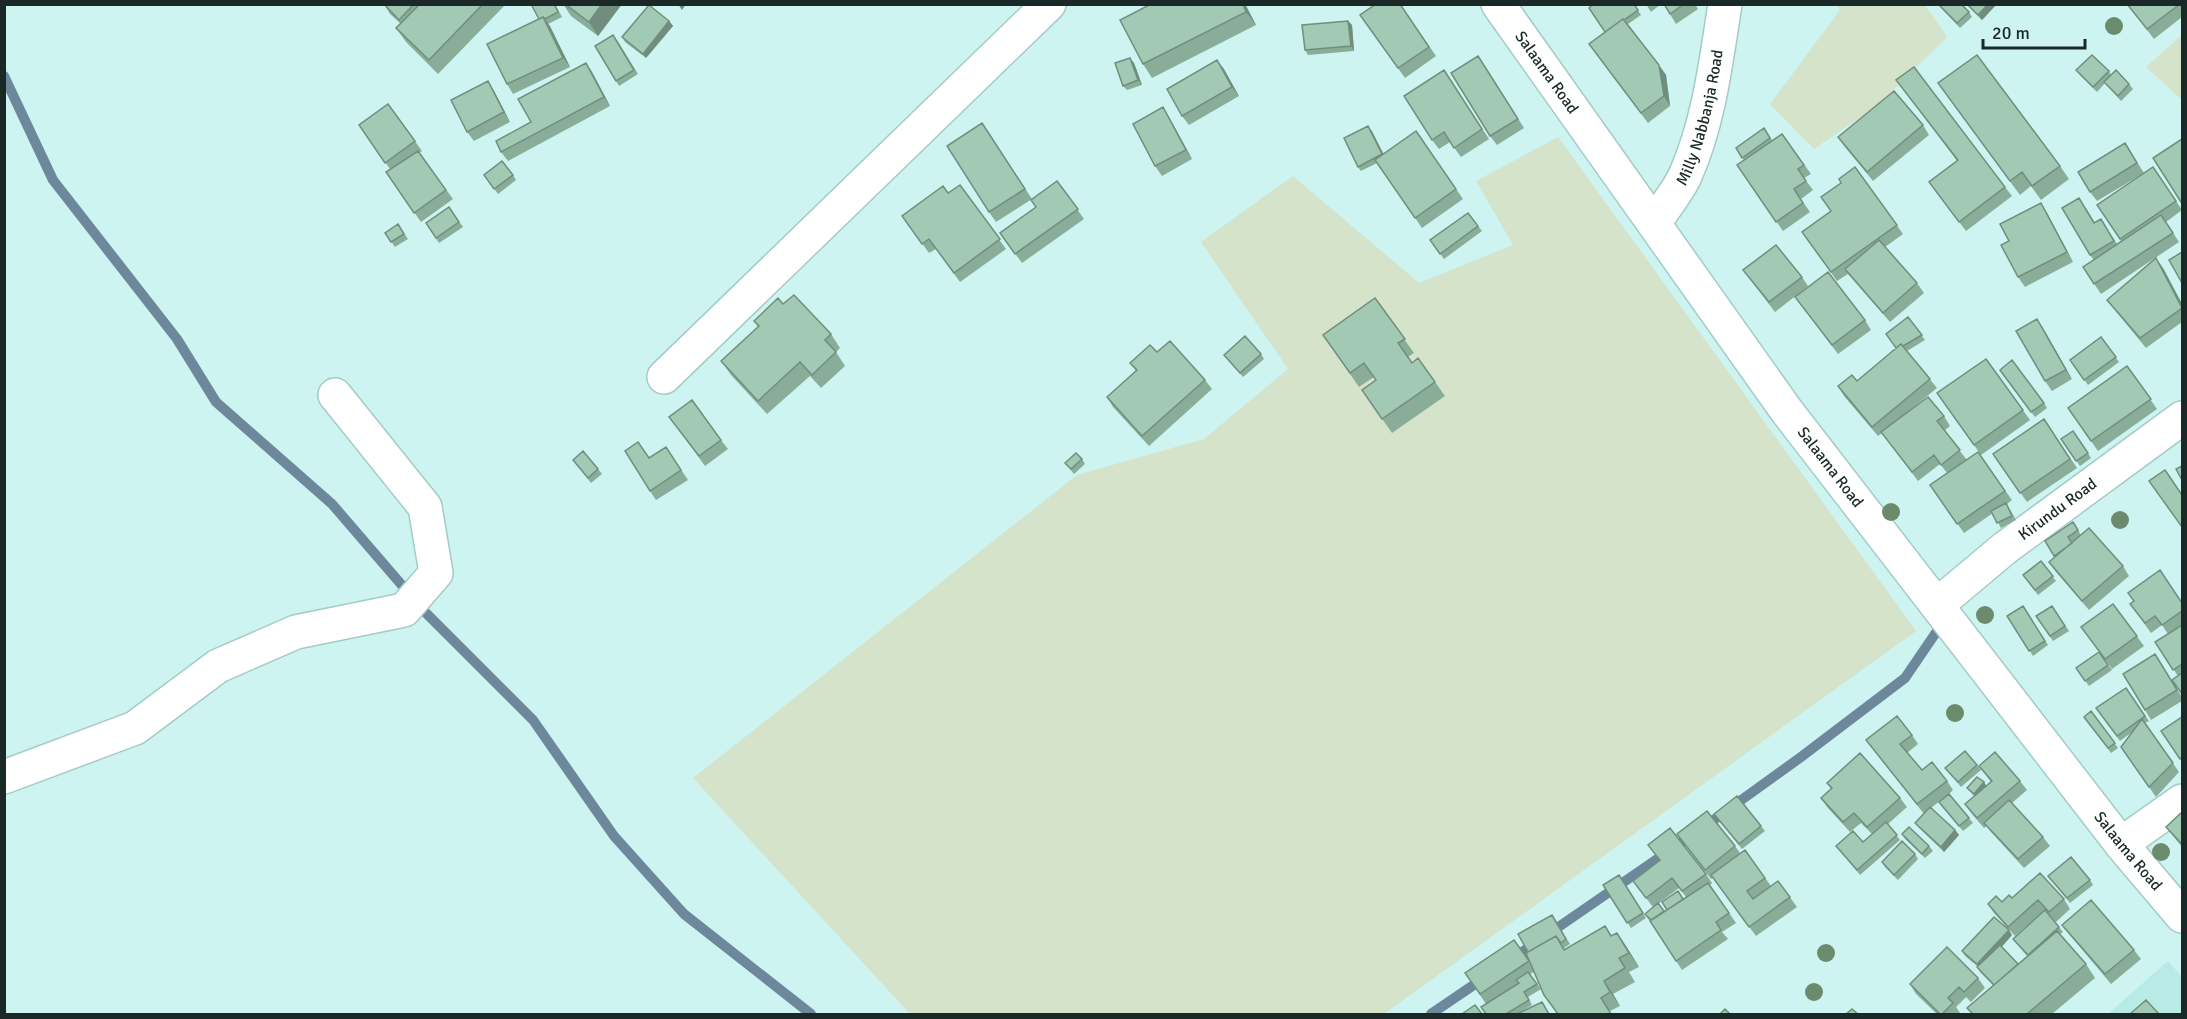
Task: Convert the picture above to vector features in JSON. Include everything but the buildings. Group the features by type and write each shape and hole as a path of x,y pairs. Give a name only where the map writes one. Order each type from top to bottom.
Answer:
{"street":[{"path":"664,377 1049,4"},
{"name":"Salaama Road","path":"1498,4 1786,410 2121,844 2182,916"},
{"name":"Milly Nabbanja Road","path":"1654,223 1684,178 1697,143 1709,103 1725,4"},
{"path":"4,777 135,728 218,666 296,632 404,610 436,573 425,507 335,395"},
{"name":"Kirundu Road","path":"1937,604 2005,548 2182,418"},
{"path":"2121,844 2182,801"}],"shaded area":[{"path":"1837,5 1925,5 1947,37 1877,106 1814,149 1770,104 1840,10"},
{"path":"2182,35 2182,100 2146,67"},
{"path":"1558,137 1916,631 1384,1014 910,1014 693,778 1077,475 1204,439 1288,369 1201,242 1293,176 1419,283 1513,245 1476,181"},
{"path":"2168,961 2182,977 2182,1014 2108,1014"}],"waterway":[{"path":"4,76 53,180 177,339 216,402 332,504 425,612 533,720 614,836 684,914 811,1014"},
{"path":"1512,959 1708,824 1905,678 1937,631"},
{"path":"1431,1014 1484,978"}]}
